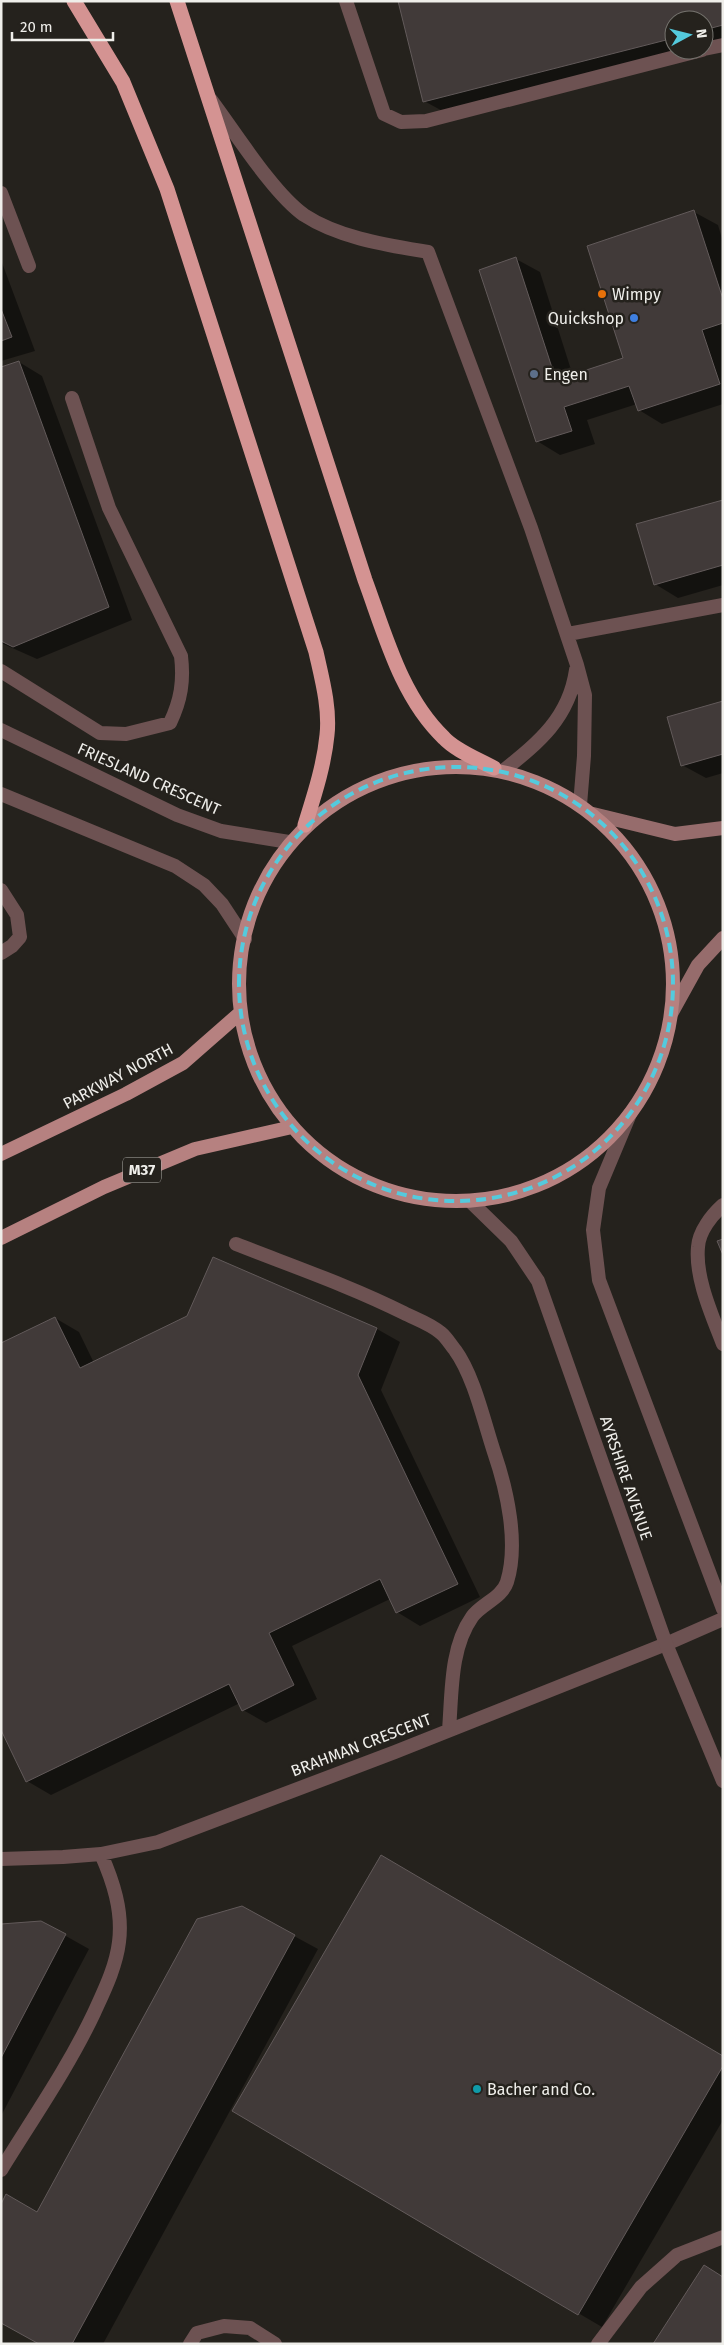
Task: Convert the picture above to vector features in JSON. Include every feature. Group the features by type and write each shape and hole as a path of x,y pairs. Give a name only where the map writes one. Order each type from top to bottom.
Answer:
{"highway":[{"path":"74,1 123,82 167,190 316,652 324,690 327,734 318,783 305,825"},
{"path":"177,1 365,580 399,670 416,703 444,739 498,769"}],"main road":[{"path":"672,1012 672,957 658,903 632,854 593,814 580,805 546,784 498,769 425,766 361,786 305,825 289,842 268,876 245,939 240,1013 258,1074 292,1127 333,1164 382,1190 437,1202 472,1203 510,1196 545,1183 592,1154 630,1114 658,1066 672,1012 698,965 723,938"},
{"path":"593,814 675,834 723,828"},
{"name":"PARKWAY NORTH","path":"1,1154 126,1094 176,1067 240,1013"},
{"name":"M37","path":"1,1238 104,1188 195,1149 292,1127"}],"street":[{"path":"346,1 384,114 401,122 426,121 664,60"},
{"path":"206,93 276,187 304,215 342,232 385,244 428,252 531,528 577,664 585,695 584,756 580,805"},
{"path":"1,193 29,266"},
{"path":"1,671 100,733 126,734 170,723 180,703 183,679 180,656 109,508 72,398"},
{"path":"568,634 723,605"},
{"path":"498,769 539,743 562,712 574,686 577,664"},
{"name":"FRIESLAND CRESCENT","path":"1,730 177,815 221,831 289,842"},
{"path":"1,794 175,866 204,885 222,904 245,939"},
{"path":"1,890 17,916 20,937 1,953"},
{"path":"630,1114 599,1188 592,1230 599,1280 723,1609"},
{"name":"AYRSHIRE AVENUE","path":"472,1203 511,1241 538,1281 666,1644 723,1781"},
{"path":"723,1204 709,1218 697,1246 701,1278 723,1344"},
{"path":"236,1244 386,1304 428,1325 441,1333 456,1352 470,1381 499,1465 511,1514 510,1557 506,1583 499,1594 473,1615 464,1632 455,1661 449,1730"},
{"name":"BRAHMAN CRESCENT","path":"1,1859 102,1854 158,1842 449,1730 666,1644 723,1619"},
{"path":"1,2170 74,2054 108,1984 119,1941 118,1910 115,1884 102,1854"},
{"path":"598,2344 641,2287 677,2254 723,2237"},
{"path":"190,2344 197,2334 224,2326 250,2328 275,2344"}],"highlighted area":[{"path":"425,766 494,768 546,784 580,805 632,854 658,903 672,957 672,1012 658,1066 630,1114 592,1154 545,1183 472,1203 437,1201 382,1190 333,1164 292,1127 257,1074 240,1013 245,939 268,876 289,842 305,825 361,785"}],"building":[{"path":"398,1 723,1 723,25 714,27 714,10 664,10 664,41 423,102"},
{"path":"694,210 723,299 723,323 702,330 720,384 638,411 629,386 564,407 572,431 536,442 479,270 516,257 556,380 623,358 587,246"},
{"path":"1,309 12,337 1,341"},
{"path":"19,361 109,607 13,647 1,641 1,367"},
{"path":"723,500 723,565 654,585 636,524"},
{"path":"723,701 723,754 681,766 667,717"},
{"path":"723,1239 723,1255 717,1241"},
{"path":"213,1257 377,1328 358,1375 458,1584 396,1613 380,1579 269,1633 294,1685 242,1711 229,1684 26,1782 1,1730 1,1343 55,1317 80,1368 187,1316"},
{"name":"Bacher and Co.","path":"381,1855 723,2056 723,2066 578,2315 232,2111"},
{"path":"242,1906 295,1935 72,2344 39,2344 1,2323 1,2204 6,2194 37,2212 197,1919"},
{"path":"41,1921 66,1934 1,2058 1,1924"},
{"path":"704,2265 723,2277 723,2344 653,2344"}],"place":[{"name":"Wimpy","path":"602,294"},
{"name":"Quickshop","path":"634,318"},
{"name":"Engen","path":"534,374"},
{"name":"Bacher and Co.","path":"477,2089"}]}
